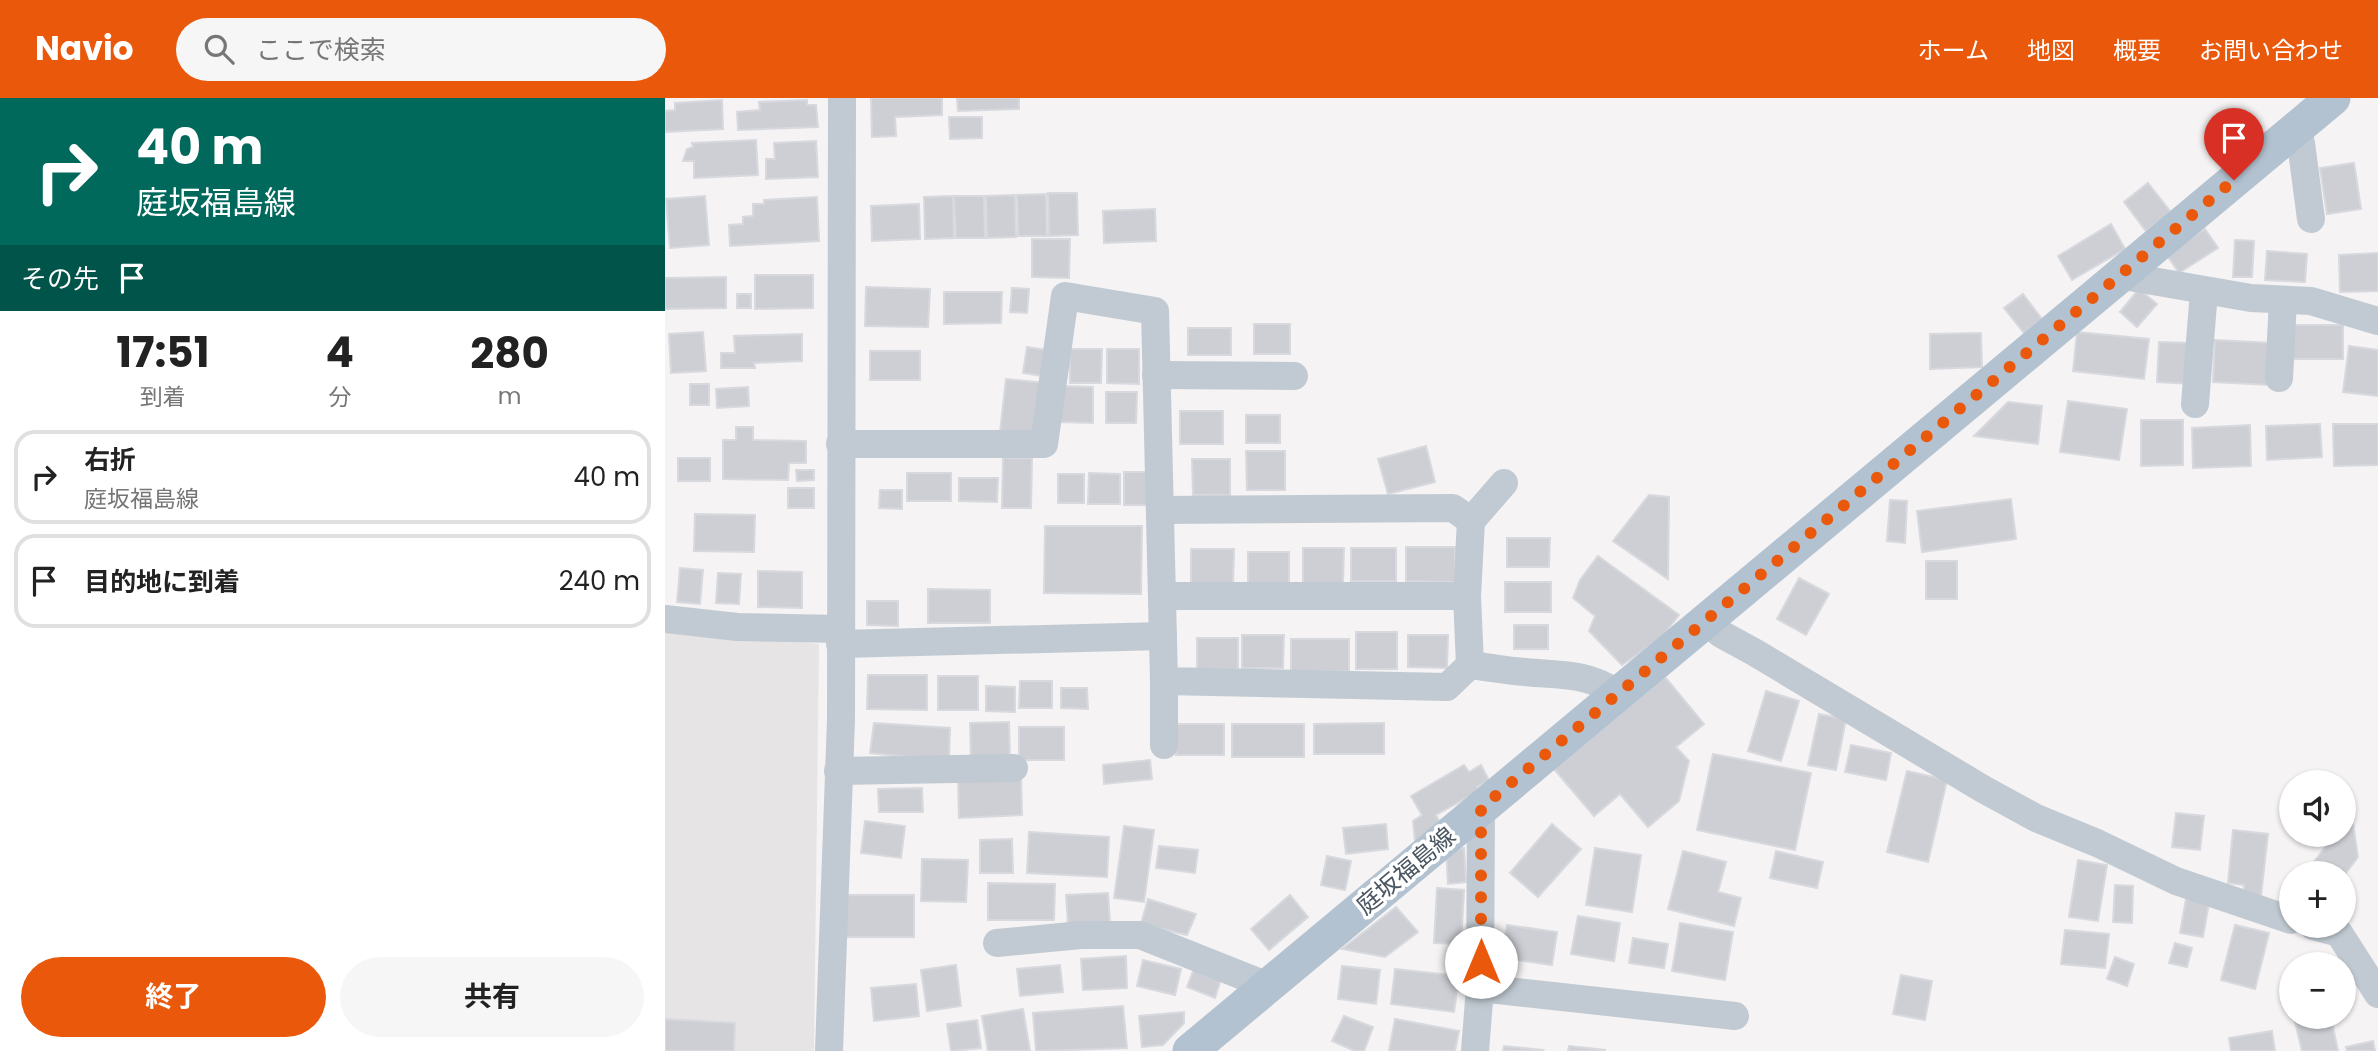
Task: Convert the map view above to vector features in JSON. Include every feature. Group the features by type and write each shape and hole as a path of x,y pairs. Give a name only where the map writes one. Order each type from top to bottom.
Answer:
{"main road":[{"name":"庭坂福島線","path":"1190,1051 1267,974 1481,808 2333,98"}],"street":[{"path":"829,1051 841,719 842,98"},
{"path":"2292,132 2301,143 2311,219"},
{"path":"2118,275 2204,291 2311,302 2378,321"},
{"path":"2195,404 2204,291"},
{"path":"840,444 1044,444 1065,296 1155,311 1164,745"},
{"path":"2279,378 2283,300"},
{"path":"1156,375 1294,376"},
{"path":"1164,681 1447,687 1470,665 1467,596 1471,521 1504,483"},
{"path":"1160,510 1453,508 1471,521"},
{"path":"1162,596 1467,596"},
{"path":"665,619 840,637 1163,636"},
{"path":"1705,621 1721,634 2036,818 2097,843 2176,881 2279,916"},
{"path":"1470,665 1573,675 1602,682 1619,694"},
{"path":"838,771 1014,768"},
{"path":"1475,1051 1480,988 1481,808"},
{"path":"997,943 1081,935 1140,935 1267,974"},
{"path":"2342,938 2378,994"},
{"path":"1480,988 1735,1016"}],"shaded area":[{"path":"665,628 819,644 814,1051 665,1051"}],"building":[{"path":"871,98 942,98 942,115 895,117 896,136 872,137"},
{"path":"957,98 1019,98 1019,109 958,111"},
{"path":"722,100 723,129 665,132 665,111 675,110 675,103"},
{"path":"807,100 807,105 816,105 818,127 738,130 737,112 760,110 759,102"},
{"path":"949,117 982,117 982,138 950,139"},
{"path":"756,140 758,175 694,178 694,161 683,161 687,149 693,147 692,143"},
{"path":"816,141 818,177 766,179 766,159 775,159 774,143"},
{"path":"2354,163 2361,209 2327,214 2320,168"},
{"path":"2148,183 2171,212 2146,231 2124,202"},
{"path":"1048,193 1077,193 1078,235 1049,236"},
{"path":"1046,194 1047,236 1018,236 1017,195"},
{"path":"1015,195 1016,237 987,238 986,196"},
{"path":"705,196 709,245 670,248 666,199"},
{"path":"953,196 954,238 925,239 924,197"},
{"path":"954,196 984,196 985,238 956,238"},
{"path":"817,197 819,241 730,246 729,225 743,224 743,217 753,216 753,204 764,204 764,200"},
{"path":"919,204 920,239 872,241 871,206"},
{"path":"1155,209 1156,241 1104,243 1103,211"},
{"path":"2111,224 2125,249 2072,280 2058,256"},
{"path":"2205,229 2218,248 2179,273 2166,254"},
{"path":"1032,239 1070,239 1069,278 1032,277"},
{"path":"2235,240 2254,241 2252,277 2233,277"},
{"path":"2267,251 2307,254 2305,282 2265,280"},
{"path":"2378,253 2378,291 2340,292 2339,255"},
{"path":"755,275 813,275 813,308 755,309"},
{"path":"726,277 726,308 665,309 665,278"},
{"path":"866,287 930,289 928,327 865,326"},
{"path":"1012,288 1029,289 1027,313 1010,312"},
{"path":"2139,289 2157,304 2137,327 2120,312"},
{"path":"944,292 1002,292 1001,323 944,324"},
{"path":"737,294 751,294 751,308 737,308"},
{"path":"2023,294 2042,319 2024,333 2004,308"},
{"path":"1254,324 1290,324 1290,354 1254,354"},
{"path":"2289,325 2343,325 2343,359 2289,359"},
{"path":"1188,328 1231,328 1231,355 1188,355"},
{"path":"703,332 706,371 671,373 669,334"},
{"path":"2077,332 2149,339 2144,379 2073,371"},
{"path":"1981,333 1982,367 1930,369 1930,334"},
{"path":"802,334 802,361 754,363 755,368 721,368 721,353 735,353 734,336"},
{"path":"2215,340 2273,343 2271,385 2213,382"},
{"path":"2159,342 2193,343 2192,384 2157,382"},
{"path":"2349,346 2378,350 2378,396 2343,392"},
{"path":"1027,347 1047,350 1043,376 1023,373"},
{"path":"1070,349 1102,349 1101,383 1070,383"},
{"path":"1107,349 1139,349 1139,384 1107,383"},
{"path":"870,351 920,351 920,380 870,380"},
{"path":"1006,379 1045,383 1039,436 1000,432"},
{"path":"690,384 709,384 709,405 690,405"},
{"path":"1059,386 1093,387 1093,423 1059,422"},
{"path":"748,387 749,406 717,408 716,389"},
{"path":"1106,392 1137,392 1136,423 1106,423"},
{"path":"2068,401 2127,409 2119,460 2060,452"},
{"path":"2008,402 2042,406 2038,444 1974,436"},
{"path":"1180,411 1223,411 1223,444 1180,444"},
{"path":"1246,415 1280,415 1280,443 1246,443"},
{"path":"2141,420 2183,420 2183,465 2141,466"},
{"path":"2320,424 2322,457 2267,460 2266,426"},
{"path":"2333,424 2378,424 2378,465 2334,466"},
{"path":"2250,425 2251,466 2193,468 2192,428"},
{"path":"736,427 753,427 753,440 806,441 806,463 789,463 788,480 723,479 723,440 736,440"},
{"path":"1426,446 1435,482 1388,494 1378,459"},
{"path":"1246,451 1285,451 1285,490 1247,490"},
{"path":"678,458 710,458 710,481 678,481"},
{"path":"1003,458 1032,458 1031,508 1002,508"},
{"path":"1192,459 1230,459 1230,495 1193,495"},
{"path":"796,470 814,470 814,480 797,481"},
{"path":"1124,472 1150,472 1150,505 1124,505"},
{"path":"907,473 951,473 951,501 907,501"},
{"path":"1089,473 1120,474 1120,504 1088,504"},
{"path":"1058,474 1084,474 1084,503 1058,503"},
{"path":"959,478 998,478 997,502 959,501"},
{"path":"788,488 814,488 814,508 788,508"},
{"path":"880,490 902,490 902,509 879,508"},
{"path":"1649,495 1669,497 1668,579 1613,541"},
{"path":"2011,499 2016,539 1922,552 1917,511"},
{"path":"1890,500 1907,501 1905,543 1887,541"},
{"path":"695,514 755,515 754,552 694,551"},
{"path":"1045,526 1142,526 1141,594 1044,593"},
{"path":"1507,538 1550,538 1549,567 1507,567"},
{"path":"1406,547 1455,547 1455,582 1406,581"},
{"path":"1303,548 1344,548 1343,583 1303,583"},
{"path":"1351,548 1396,548 1396,581 1351,581"},
{"path":"1191,549 1234,549 1233,585 1191,585"},
{"path":"1248,552 1289,552 1289,586 1248,586"},
{"path":"1598,556 1679,615 1661,638 1622,665 1589,631 1595,616 1573,598 1580,580"},
{"path":"1926,561 1957,561 1957,599 1926,599"},
{"path":"680,568 703,570 700,604 677,602"},
{"path":"758,571 802,572 802,608 758,607"},
{"path":"718,573 741,574 739,604 716,603"},
{"path":"1799,578 1829,594 1806,635 1777,619"},
{"path":"1505,582 1551,582 1551,612 1505,612"},
{"path":"928,589 990,590 990,623 928,623"},
{"path":"867,601 898,601 898,626 867,625"},
{"path":"1514,625 1548,625 1548,649 1514,649"},
{"path":"1356,632 1397,632 1397,669 1356,669"},
{"path":"1242,635 1284,635 1283,668 1242,668"},
{"path":"1408,635 1448,635 1447,668 1408,667"},
{"path":"1197,638 1238,638 1238,669 1197,669"},
{"path":"1291,639 1349,639 1349,671 1291,672"},
{"path":"868,675 927,675 927,710 867,709"},
{"path":"938,676 978,676 978,710 938,710"},
{"path":"1665,677 1704,724 1676,747 1689,761 1679,801 1648,827 1620,794 1594,816 1554,769"},
{"path":"1020,681 1052,681 1052,708 1019,708"},
{"path":"986,686 1015,687 1015,712 986,711"},
{"path":"1061,688 1087,688 1088,709 1061,708"},
{"path":"1766,691 1799,701 1781,761 1748,751"},
{"path":"1819,714 1846,719 1836,770 1808,765"},
{"path":"1009,722 1010,761 971,762 970,723"},
{"path":"874,723 950,728 949,761 870,753"},
{"path":"1384,723 1384,754 1314,754 1314,724"},
{"path":"1176,724 1224,724 1224,755 1176,755"},
{"path":"1232,724 1304,724 1304,757 1232,757"},
{"path":"1019,727 1064,727 1064,760 1019,760"},
{"path":"1851,745 1891,753 1886,780 1845,772"},
{"path":"1713,754 1811,773 1795,850 1697,830"},
{"path":"1150,760 1152,779 1104,784 1103,765"},
{"path":"1464,765 1469,772 1481,765 1489,780 1477,787 1479,791 1436,815 1440,823 1415,841 1413,821 1422,815 1411,796"},
{"path":"1907,771 1947,780 1928,862 1887,852"},
{"path":"1021,776 1022,815 959,818 958,779"},
{"path":"922,788 923,812 879,812 878,789"},
{"path":"2176,813 2204,816 2200,850 2172,847"},
{"path":"865,821 905,826 901,858 861,853"},
{"path":"1386,824 1388,849 1346,854 1343,828"},
{"path":"1552,824 1581,849 1538,897 1510,873"},
{"path":"1124,826 1154,830 1144,902 1114,898"},
{"path":"2233,830 2268,834 2261,896 2243,894 2244,885 2228,883"},
{"path":"1029,832 1109,837 1107,877 1027,873"},
{"path":"1012,839 1013,873 980,873 980,840"},
{"path":"2356,844 2358,857 2355,861 2315,861 2325,847 2356,847"},
{"path":"1159,846 1198,850 1195,873 1156,868"},
{"path":"1464,848 1466,882 1448,884 1446,849"},
{"path":"1595,848 1641,855 1632,912 1586,905"},
{"path":"1683,851 1726,862 1718,892 1741,898 1734,926 1668,909"},
{"path":"1776,851 1823,862 1817,888 1770,878"},
{"path":"1327,856 1351,861 1345,890 1321,885"},
{"path":"922,859 968,860 966,902 921,901"},
{"path":"2078,860 2107,865 2098,921 2069,917"},
{"path":"988,883 1055,884 1054,920 988,920"},
{"path":"2115,885 2133,886 2132,923 2113,922"},
{"path":"1437,888 1464,890 1461,944 1434,943"},
{"path":"1108,893 1110,923 1068,925 1066,895"},
{"path":"844,895 914,895 914,937 843,937"},
{"path":"1290,895 1308,917 1269,950 1251,929"},
{"path":"1148,899 1196,914 1187,935 1141,924"},
{"path":"2186,899 2209,903 2203,937 2180,933"},
{"path":"1396,907 1418,932 1385,957 1342,949"},
{"path":"1578,916 1620,923 1614,961 1571,954"},
{"path":"1680,923 1733,932 1725,980 1672,971"},
{"path":"1507,925 1557,932 1552,965 1502,958"},
{"path":"2235,925 2269,933 2255,989 2221,980"},
{"path":"2065,930 2109,934 2105,968 2061,964"},
{"path":"1633,938 1668,944 1664,968 1629,963"},
{"path":"2175,943 2192,948 2187,967 2169,963"},
{"path":"1126,956 1127,988 1083,990 1081,959"},
{"path":"2115,957 2134,964 2127,986 2107,979"},
{"path":"1143,960 1181,969 1175,995 1137,986"},
{"path":"956,965 961,1006 927,1011 921,970"},
{"path":"1060,965 1063,992 1020,996 1017,969"},
{"path":"1342,966 1380,970 1376,1004 1338,999"},
{"path":"1194,969 1221,979 1215,998 1187,987"},
{"path":"1395,969 1459,976 1454,1012 1391,1004"},
{"path":"1901,975 1932,981 1925,1020 1893,1014"},
{"path":"916,984 919,1016 874,1021 871,988"},
{"path":"1123,1006 1127,1048 1036,1051 1033,1013"},
{"path":"1023,1009 1030,1051 988,1051 982,1016"},
{"path":"1184,1012 1184,1023 1163,1045 1142,1047 1139,1016"},
{"path":"1344,1016 1373,1027 1364,1051 1355,1051 1332,1041"},
{"path":"665,1019 735,1023 734,1051 665,1051"},
{"path":"1395,1019 1459,1031 1455,1051 1389,1051"},
{"path":"977,1020 981,1048 951,1051 947,1024"},
{"path":"2297,1029 2333,1029 2338,1051 2302,1051"},
{"path":"2272,1031 2275,1051 2231,1051 2229,1038"},
{"path":"2373,1041 2375,1051 2347,1051 2346,1047"},
{"path":"1504,1046 1543,1050 1503,1051"},
{"path":"1569,1046 1605,1050 1605,1051 1568,1051"}],"route":[{"path":"1481,962 1481,808 2234,180"}]}
